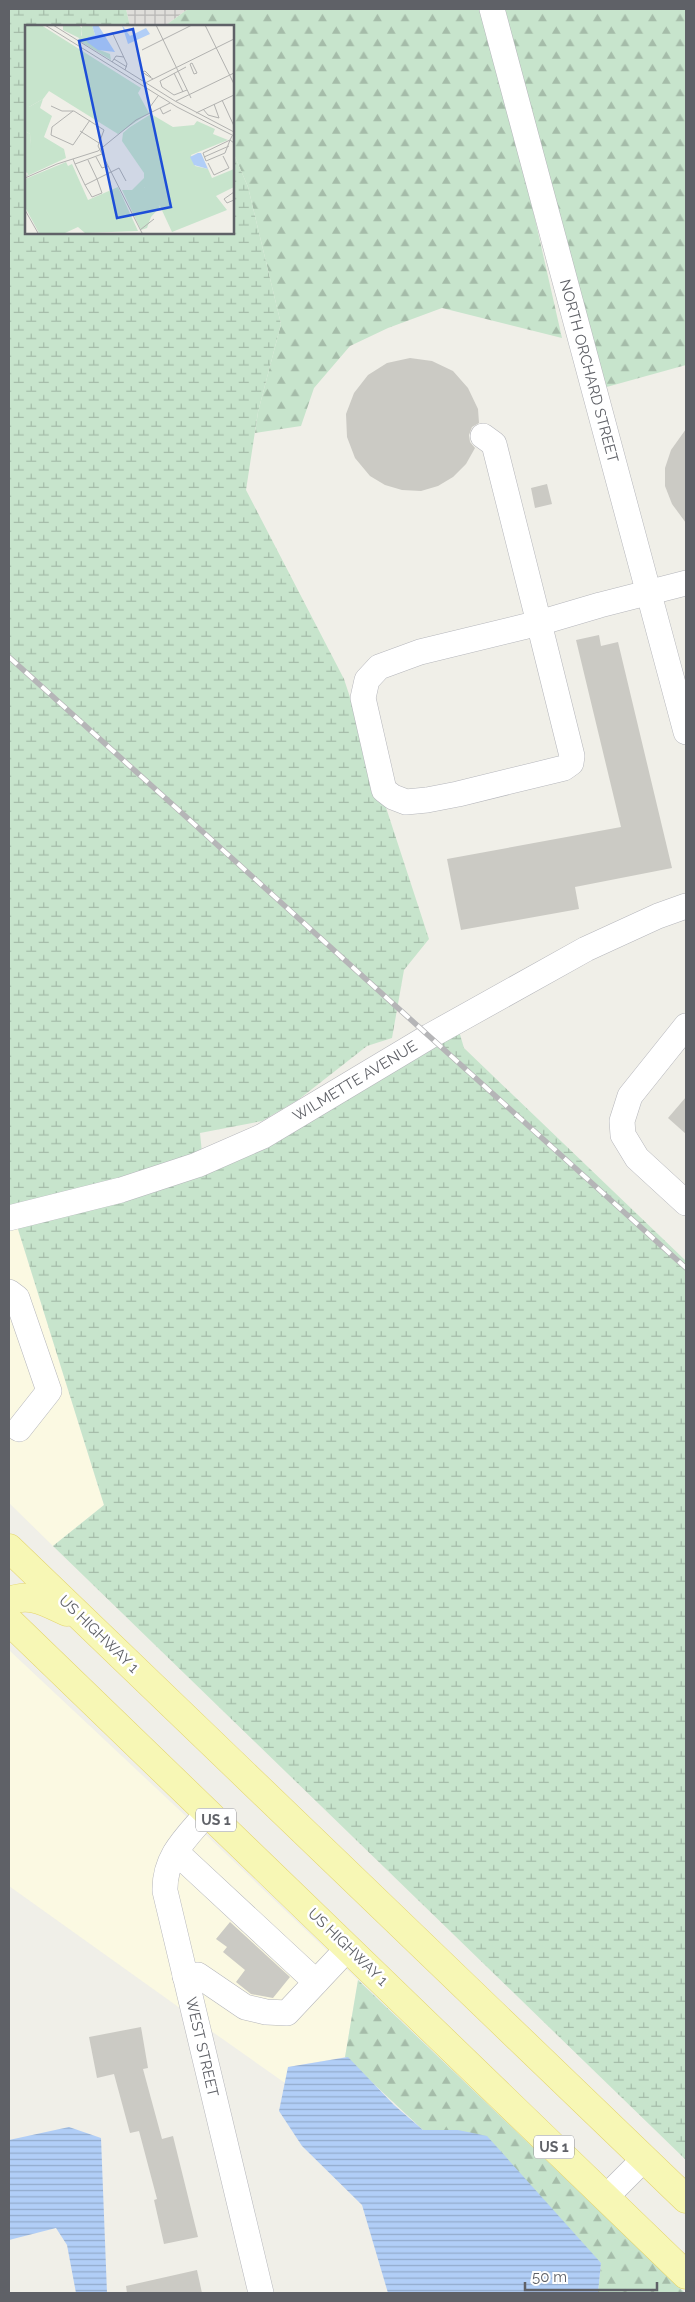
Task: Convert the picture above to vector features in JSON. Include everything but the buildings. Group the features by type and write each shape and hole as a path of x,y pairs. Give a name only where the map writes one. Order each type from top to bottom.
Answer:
{"main road":[{"name":"US HIGHWAY 1","path":"9,1548 686,2199"},
{"path":"9,1601 17,1597 35,1598 84,1620"},
{"name":"US HIGHWAY 1","path":"9,1621 686,2275"}],"street":[{"name":"NORTH ORCHARD STREET","path":"492,9 649,592 679,678 686,732"},
{"path":"483,436 494,444 539,623 572,756 571,763 564,768 427,800 406,802 393,797 384,790 363,698 367,680 379,666 414,654 539,623 686,583"},
{"name":"WILMETTE AVENUE","path":"9,1218 121,1190 197,1166 263,1136 430,1036 586,949 658,916 686,906"},
{"path":"686,1026 630,1096 622,1121 623,1136 637,1158 686,1204"},
{"path":"9,1292 17,1298 49,1391 19,1429"},
{"name":"WEST STREET","path":"208,1812 176,1852 165,1875 165,1891 261,2293"},
{"path":"176,1852 316,1982"},
{"path":"185,1976 198,1975 245,2007 266,2012 287,2013 348,1948"},
{"path":"606,2197 644,2158"}],"shaded area":[{"path":"126,9 188,9 166,25 130,25"},
{"path":"17,1226 104,1505 53,1546 9,1503 9,1433 19,1443 56,1398 9,1280 9,1228"},
{"path":"9,1304 39,1389 9,1427"},
{"path":"9,1650 189,1819 172,1841 184,2011 9,1886"},
{"path":"203,1832 358,1980 345,2057 288,2067 285,2083 207,2028 174,1889 177,1867"}],"green space":[{"path":"9,9 126,9 130,25 25,25 25,234 234,234 234,154 248,187 281,324 258,412 246,490 344,679 429,939 404,970 392,1038 367,1046 298,1100 262,1121 200,1133 202,1153 119,1180 9,1208"},
{"path":"188,9 482,9 513,122 562,338 442,308 388,328 350,346 314,388 301,426 255,433 258,412 281,324 248,187 234,154 234,25 166,25"},
{"path":"503,9 686,9 686,365 603,388"},
{"path":"459,1031 464,1048 686,1261 686,2160 53,1546 104,1505 17,1226 122,1200"},
{"path":"358,1980 685,2293 598,2293 601,2263 458,2130 423,2130 345,2057"}],"water":[{"path":"348,2057 394,2105 423,2130 458,2130 487,2136 601,2263 598,2293 388,2293 362,2205 302,2146 279,2111 288,2067"},
{"path":"69,2127 101,2138 107,2293 76,2293 67,2245 56,2228 9,2240 9,2140"}],"railway":[{"path":"9,657 686,1268"}]}
